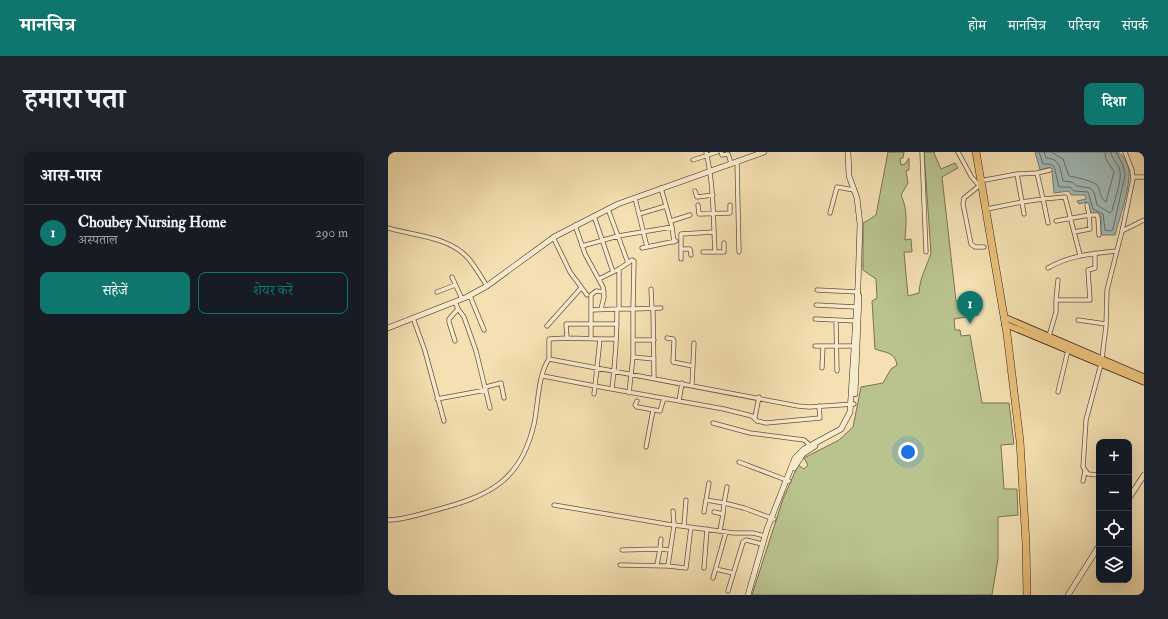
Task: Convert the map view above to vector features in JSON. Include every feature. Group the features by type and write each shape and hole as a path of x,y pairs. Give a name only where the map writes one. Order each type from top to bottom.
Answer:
{"highway":[{"path":"976,152 981,188 988,209"},
{"path":"980,152 1006,321 1020,441 1027,595"}],"main road":[{"path":"1006,321 1049,336 1144,382"},
{"path":"1006,321 1068,350 1144,377"}],"street":[{"path":"693,160 706,153 717,152"},
{"path":"721,152 722,154 728,154 734,162 739,252"},
{"path":"388,328 470,296 487,286 553,237 608,209 710,170 764,152"},
{"path":"748,595 762,544 787,480 800,459 811,446 844,429 849,423 853,404 859,329 858,285 860,224 854,190 849,176 848,152"},
{"path":"922,152 926,252"},
{"path":"958,152 971,176 981,188 966,195 963,204 971,244 975,248 984,247"},
{"path":"1083,481 1085,470 1086,420 1101,361 1106,324 1107,290 1122,231 1133,177 1125,152"},
{"path":"706,153 713,195 714,252"},
{"path":"985,180 1050,170"},
{"path":"1037,173 1048,222"},
{"path":"1017,174 1024,214"},
{"path":"1133,177 1144,176"},
{"path":"830,213 837,187 854,190"},
{"path":"661,188 671,222 674,242"},
{"path":"695,191 696,197 713,195"},
{"path":"988,209 1064,196 1080,255"},
{"path":"635,198 647,247"},
{"path":"698,205 699,214 730,213 730,205"},
{"path":"639,214 666,206"},
{"path":"1074,232 1090,229 1087,206"},
{"path":"608,209 628,263"},
{"path":"1056,221 1089,215 1098,216 1099,235"},
{"path":"594,216 613,272"},
{"path":"671,222 690,216"},
{"path":"1122,231 1144,220"},
{"path":"575,225 582,246 604,292 601,309"},
{"path":"582,246 618,236 672,227"},
{"path":"388,228 438,239 457,250 469,258 487,286"},
{"path":"681,259 681,234 714,232"},
{"path":"553,237 570,272 587,295"},
{"path":"642,248 681,240"},
{"path":"703,252 724,252 724,243"},
{"path":"681,249 690,249 691,256"},
{"path":"1048,268 1066,259 1080,255 1116,251"},
{"path":"1056,300 1090,300 1088,270 1095,268 1095,253"},
{"path":"599,279 619,269 632,260 634,264 634,340 629,393"},
{"path":"612,389 618,309 619,269"},
{"path":"452,277 462,300"},
{"path":"1049,336 1056,312 1058,280"},
{"path":"437,292 455,285"},
{"path":"547,326 581,288"},
{"path":"651,289 654,340 654,378"},
{"path":"817,290 858,292"},
{"path":"591,338 591,295 596,291 604,292"},
{"path":"853,404 856,307 858,292"},
{"path":"470,296 484,330"},
{"path":"455,302 464,317 476,351 490,408"},
{"path":"816,305 856,307"},
{"path":"591,310 661,308"},
{"path":"455,342 449,319 458,309"},
{"path":"413,318 425,351 444,421"},
{"path":"815,319 856,320"},
{"path":"836,320 837,371"},
{"path":"1078,320 1106,324"},
{"path":"567,338 566,324 617,324"},
{"path":"388,520 407,518 461,504 489,492 502,484 518,466 524,454 534,424 543,376 549,359 549,340 567,338 616,339"},
{"path":"667,338 673,339 674,341 673,362 693,366"},
{"path":"594,394 600,339"},
{"path":"634,340 654,340"},
{"path":"692,385 694,343"},
{"path":"815,346 855,346"},
{"path":"822,368 823,346"},
{"path":"1058,392 1068,350"},
{"path":"633,357 654,359"},
{"path":"549,359 798,406 853,404"},
{"path":"543,376 629,393 724,409 755,417 757,421 766,423 820,418 819,406"},
{"path":"438,399 486,389 501,383 504,398"},
{"path":"679,401 682,383"},
{"path":"636,401 635,405 637,407 661,411 664,398"},
{"path":"755,417 759,398"},
{"path":"646,448 653,410"},
{"path":"713,423 750,433 804,440 811,446"},
{"path":"739,462 787,480"},
{"path":"1085,470 1088,474 1096,475"},
{"path":"1132,492 1144,475"},
{"path":"704,512 709,482"},
{"path":"720,531 727,487"},
{"path":"684,526 686,500"},
{"path":"706,500 744,508 773,518"},
{"path":"554,505 674,525 726,532 766,534"},
{"path":"668,566 674,525 673,511"},
{"path":"714,512 723,514"},
{"path":"620,565 657,565 686,568 691,527"},
{"path":"704,568 707,529"},
{"path":"713,578 726,532"},
{"path":"657,565 661,539"},
{"path":"728,591 744,540 762,544"},
{"path":"1068,595 1098,547"},
{"path":"622,550 670,550"},
{"path":"716,569 733,572"}],"green space":[{"path":"888,152 904,152 903,158 900,159 901,165 905,164 909,158 909,170 906,171 908,183 901,195 906,211 905,240 911,239 912,252 904,252 908,296 919,293 922,277 931,253 924,152 935,152 934,153 941,169 955,163 958,168 942,177 956,301 963,301 964,309 977,308 978,315 954,319 955,330 960,330 961,336 970,335 982,403 1009,403 1014,444 1001,445 1004,489 1017,489 1018,515 998,517 998,559 992,595 752,595 783,499 798,465 804,469 808,465 804,458 839,440 853,427 861,387 883,383 891,369 897,365 892,355 875,349 872,301 877,298 876,279 863,270 863,223 876,215"}],"water":[{"path":"1035,152 1118,152 1122,156 1128,165 1129,176 1127,193 1115,235 1101,235 1101,217 1097,214 1090,215 1087,202 1079,204 1077,201 1086,199 1085,195 1071,195 1069,191 1054,193 1052,171 1050,167 1040,170"}],"place":[{"name":"Choubey Nursing Home","path":"970,324"}]}
